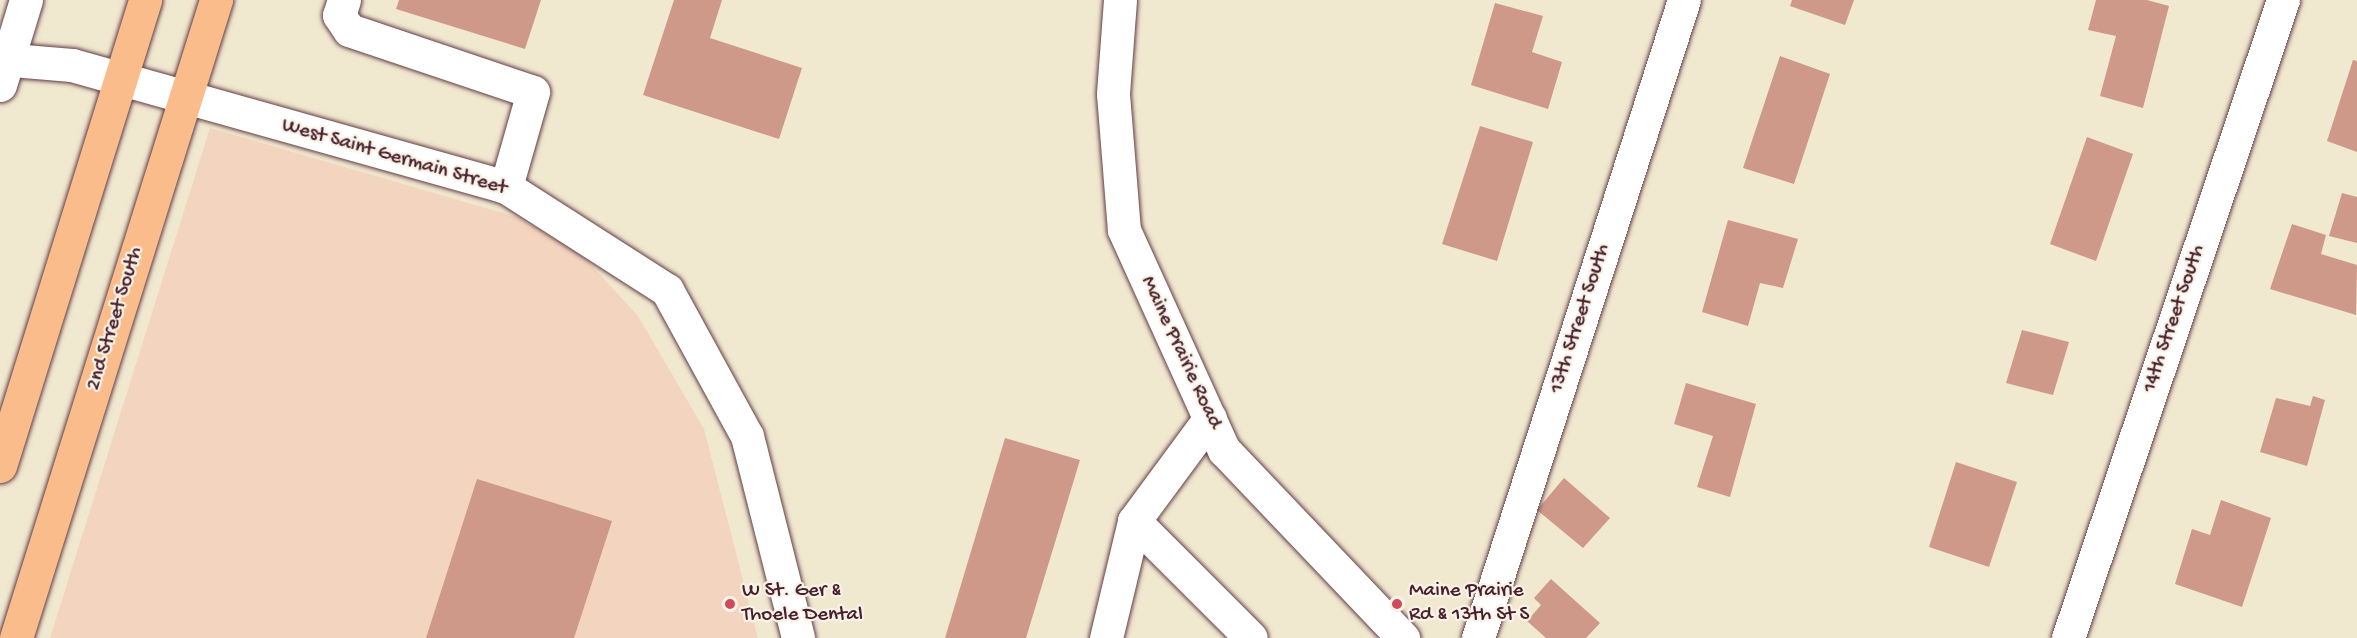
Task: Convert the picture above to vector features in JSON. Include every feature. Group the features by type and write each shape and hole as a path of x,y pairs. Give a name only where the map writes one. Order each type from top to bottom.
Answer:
{"main road":[{"path":"0,464 146,0"},
{"name":"2nd Street South","path":"16,638 216,0"}],"street":[{"path":"3,67 26,0"},
{"path":"344,0 339,15 349,30 533,92 506,187"},
{"name":"Maine Prairie Road","path":"1120,0 1113,94 1124,230 1224,450 1402,638"},
{"name":"13th Street South","path":"1478,638 1684,0"},
{"name":"14th Street South","path":"2068,638 2283,0"},
{"name":"West Saint Germain Street","path":"3,67 72,64 186,99 506,187 667,290 747,436 798,638"},
{"path":"1106,638 1134,521 1210,418"},
{"path":"1134,521 1251,638"}],"shaded area":[{"path":"210,128 517,217 581,254 638,316 704,429 758,638 50,638"}],"building":[{"path":"399,0 541,0 525,49 396,9"},
{"path":"674,0 722,0 710,38 802,68 779,139 643,95"},
{"path":"1792,0 1854,0 1845,25 1790,6"},
{"path":"2096,0 2147,0 2169,6 2143,108 2100,96 2116,36 2088,30"},
{"path":"1495,3 1543,16 1532,52 1562,62 1548,109 1471,85"},
{"path":"1780,56 1830,74 1794,184 1743,168"},
{"path":"2353,60 2357,61 2357,152 2327,141"},
{"path":"1480,126 1533,142 1497,261 1442,244"},
{"path":"2087,137 2133,154 2096,261 2050,244"},
{"path":"2342,193 2357,197 2357,243 2329,236"},
{"path":"1728,220 1798,239 1783,288 1760,283 1748,326 1702,312"},
{"path":"2292,224 2326,235 2321,254 2357,265 2356,315 2270,289"},
{"path":"2022,330 2069,342 2053,395 2006,383"},
{"path":"1686,383 1756,404 1730,497 1697,487 1713,436 1674,424"},
{"path":"2313,396 2325,400 2307,466 2260,452 2276,398 2310,406"},
{"path":"1005,438 1080,460 1026,638 945,638"},
{"path":"1956,462 2017,482 1989,567 1929,547"},
{"path":"1564,478 1610,518 1583,548 1537,510"},
{"path":"477,479 612,521 574,638 426,638"},
{"path":"2221,500 2271,518 2242,607 2175,584 2192,529 2210,535"},
{"path":"1551,579 1600,623 1586,638 1546,638 1527,621 1541,605 1534,598"}],"place":[{"name":"W St. Ger & Thoele Dental","path":"730,604"},
{"name":"Maine Prairie Rd & 13th St S","path":"1397,604"}]}
